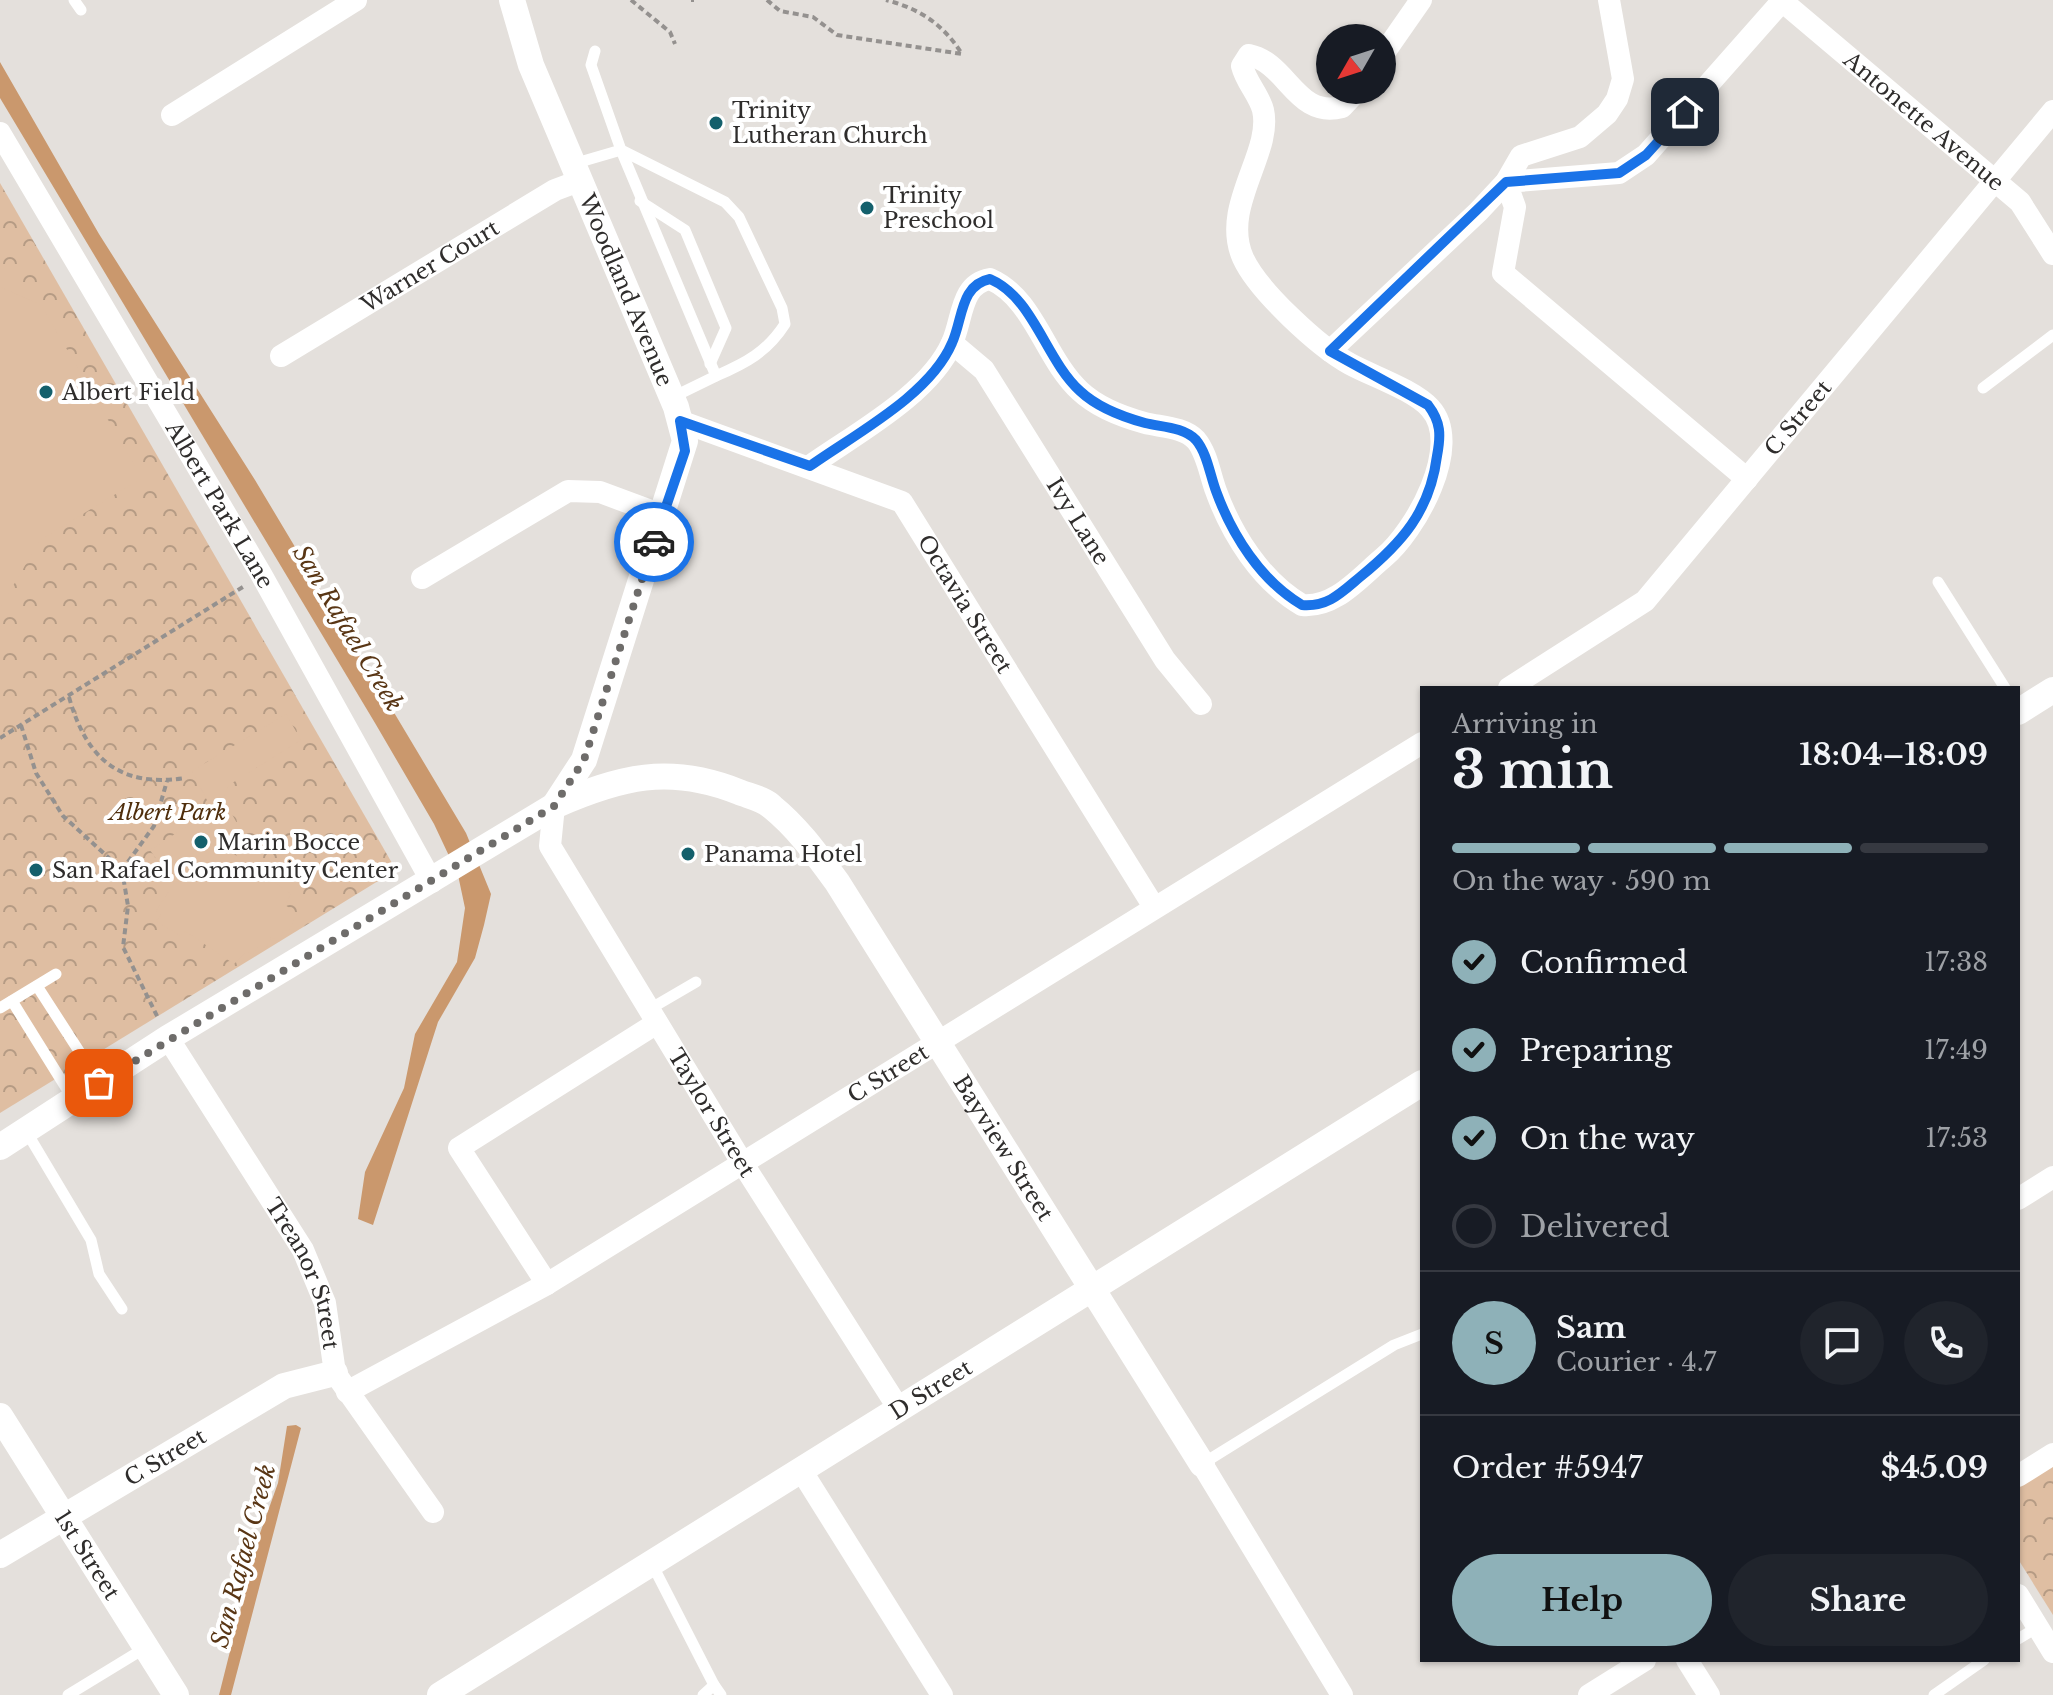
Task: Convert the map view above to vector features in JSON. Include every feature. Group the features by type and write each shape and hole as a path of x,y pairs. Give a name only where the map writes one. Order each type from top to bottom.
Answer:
{"street":[{"name":"Woodland Avenue","path":"512,0 527,53 676,409 685,451 584,760 554,806"},
{"path":"1396,36 1421,0"},
{"path":"1330,351 1506,182 1521,156 1580,137 1607,114 1617,99 1623,79 1609,0"},
{"path":"1506,182 1619,173 1646,155 1782,0"},
{"name":"Antonette Avenue","path":"1782,0 2020,202 2053,254"},
{"path":"172,115 351,1"},
{"path":"810,466 919,387 937,370 952,343 970,288 977,281 990,279 1013,294 1050,353 1080,392 1117,414 1188,434 1198,442 1224,511 1253,560 1288,597 1302,605 1329,603 1405,537 1427,502 1441,431 1437,417 1428,405 1330,351 1262,285 1244,261 1238,243 1238,213 1262,135 1263,110 1242,66 1249,55 1276,71 1300,98 1323,110 1345,104"},
{"name":"C Street","path":"1512,686 1645,601 2053,111"},
{"name":"Albert Park Lane","path":"0,133 261,574 432,882"},
{"name":"Warner Court","path":"281,356 555,190 576,172"},
{"path":"1506,182 1515,207 1503,273 1747,479"},
{"name":"Ivy Lane","path":"952,343 984,370 1165,660 1201,704"},
{"name":"Octavia Street","path":"676,409 902,502 1154,907"},
{"path":"422,578 568,491 600,492 662,515"},
{"path":"2020,710 2053,690"},
{"name":"C Street","path":"0,1555 284,1386 341,1382 547,1284 1420,744"},
{"name":"Bayview Street","path":"0,1147 168,1038 554,806 607,783 642,778 692,778 770,804 806,839 837,882 1090,1290 1202,1464 1342,1695"},
{"name":"Taylor Street","path":"554,806 550,846 743,1164 899,1409"},
{"path":"547,1284 459,1148 652,1016"},
{"name":"Treanor Street","path":"168,1038 303,1250 325,1303 341,1382 433,1512"},
{"name":"D Street","path":"440,1695 1420,1084"},
{"path":"2020,1198 2053,1177"},
{"name":"1st Street","path":"0,1416 145,1648 168,1693"},
{"path":"2020,1475 2053,1454"},
{"path":"801,1470 942,1695"},
{"path":"2020,1598 2053,1652"},
{"path":"1589,1695 1642,1662"},
{"path":"1688,1662 1709,1695"}],"lane":[{"path":"595,51 591,65 621,150 716,376"},
{"path":"576,172 610,151 621,150 725,202 739,217 782,308 785,324 773,342 754,359 716,376 676,409"},
{"path":"640,201 685,230 726,328 710,364"},
{"path":"1983,388 2053,335"},
{"path":"1938,582 2004,686"},
{"path":"0,1008 56,974"},
{"path":"652,1016 696,982"},
{"path":"37,986 99,1083"},
{"path":"12,1001 73,1100"},
{"path":"25,1130 91,1240 99,1274 122,1309"},
{"path":"1202,1464 1394,1345 1420,1335"},
{"path":"652,1564 718,1690 703,1695"},
{"path":"2020,1638 2038,1627"},
{"path":"68,1695 145,1648"},
{"path":"1934,1695 1981,1662"}],"path":[{"path":"631,0 670,32 675,44"},
{"path":"767,0 780,11 813,17 837,35 962,54 943,28 926,15 886,0"},
{"path":"0,738 261,574"},
{"path":"69,695 77,726 98,757 132,778 167,781 185,778"},
{"path":"21,725 36,773 63,816 122,870 128,906 123,947 168,1038"},
{"path":"122,870 154,826 167,781"}],"green space":[{"name":"Albert Park","path":"0,183 396,870 0,1113"},
{"name":"Albert Field","path":"0,287 41,305 142,478 40,540 0,608"},
{"name":"Marin Bocce","path":"286,714 301,740 229,785 223,798 243,834 234,854 291,894 285,905 297,913 289,931 283,930 279,942 271,937 266,949 259,945 253,954 246,952 234,964 185,931 181,936 156,921 161,915 156,911 169,891 155,883 163,869 150,850 212,810 192,771"},
{"path":"2053,1464 2053,1615 2020,1562 2020,1485"}],"shaded area":[{"path":"0,62 99,234 255,480 466,833 491,894 475,958 438,1022 373,1225 358,1219 365,1172 404,1088 415,1034 457,962 465,908 458,875 434,824 375,723 0,98"},
{"path":"287,1426 301,1428 231,1695 219,1695 259,1536 278,1483"}],"way so far":[{"path":"99,1083 168,1038 554,806 584,760 654,542"}],"place":[{"name":"Trinity Lutheran Church","path":"716,123"},
{"name":"Trinity Preschool","path":"867,208"},
{"name":"Albert Field","path":"46,392"},
{"name":"Marin Bocce","path":"201,842"},
{"name":"Panama Hotel","path":"688,854"},
{"name":"San Rafael Community Center","path":"36,870"}],"route":[{"path":"654,542 685,451 680,421 810,466 919,387 937,370 952,343 970,288 977,281 990,279 1013,294 1050,353 1080,392 1117,414 1188,434 1198,442 1224,511 1253,560 1276,586 1302,605 1329,603 1405,537 1427,502 1434,480 1441,431 1437,417 1428,405 1330,351 1434,255 1506,182 1619,173 1646,155 1685,112"}],"water label":[{"name":"San Rafael Creek","path":"348,628"},
{"name":"San Rafael Creek","path":"243,1556"}]}
